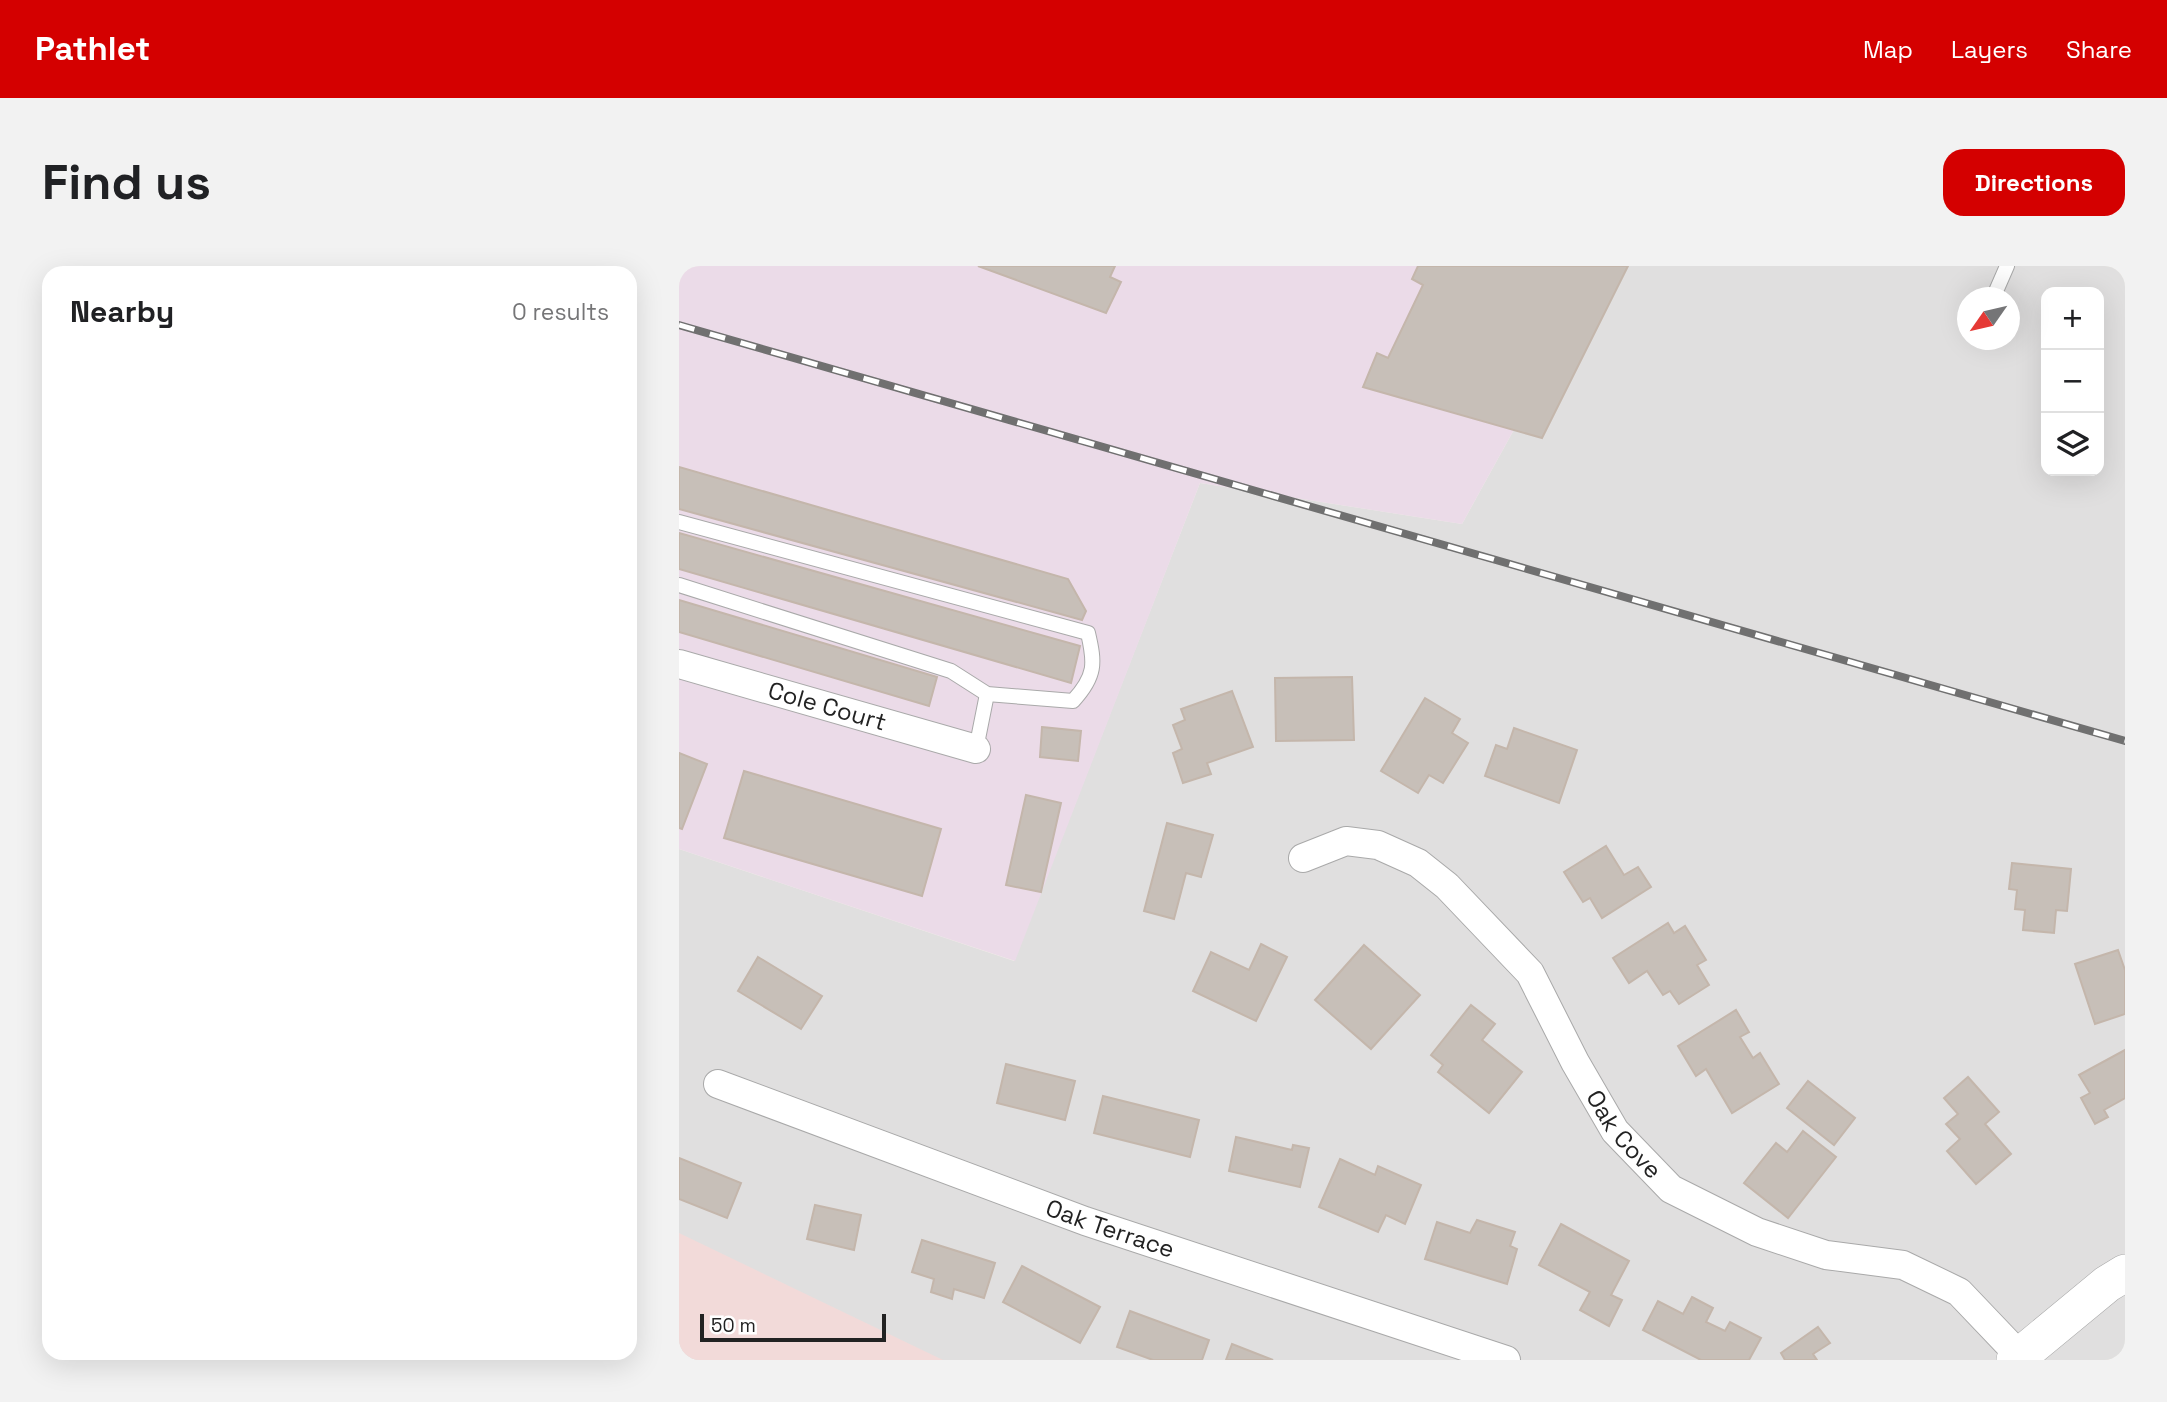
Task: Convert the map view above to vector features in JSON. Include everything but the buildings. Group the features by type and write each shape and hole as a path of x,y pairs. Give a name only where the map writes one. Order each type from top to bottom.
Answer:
{"street":[{"name":"Cole Court","path":"679,664 976,749"},
{"name":"Oak Cove","path":"1303,858 1346,841 1378,845 1418,863 1447,886 1530,973 1575,1062 1615,1131 1671,1189 1757,1232 1826,1255 1903,1265 1948,1286 1959,1292 2017,1358"},
{"name":"Oak Terrace","path":"718,1084 1085,1221 1506,1360"},
{"path":"2017,1358 2107,1284 2125,1273"}],"lane":[{"path":"1998,287 2007,266"},
{"path":"679,522 1088,633 1095,664 1083,690 1073,701 987,694 951,671 679,585"},
{"path":"976,749 987,694"}],"shaded area":[{"path":"679,266 1604,266 1462,524 1200,483 1015,961 679,849"},
{"path":"1604,266 2125,266 2125,1360 679,1360 679,849 1014,961 1200,483 1462,524"},
{"path":"679,1233 943,1360 679,1360"}],"railway":[{"path":"679,325 2125,741"}]}
